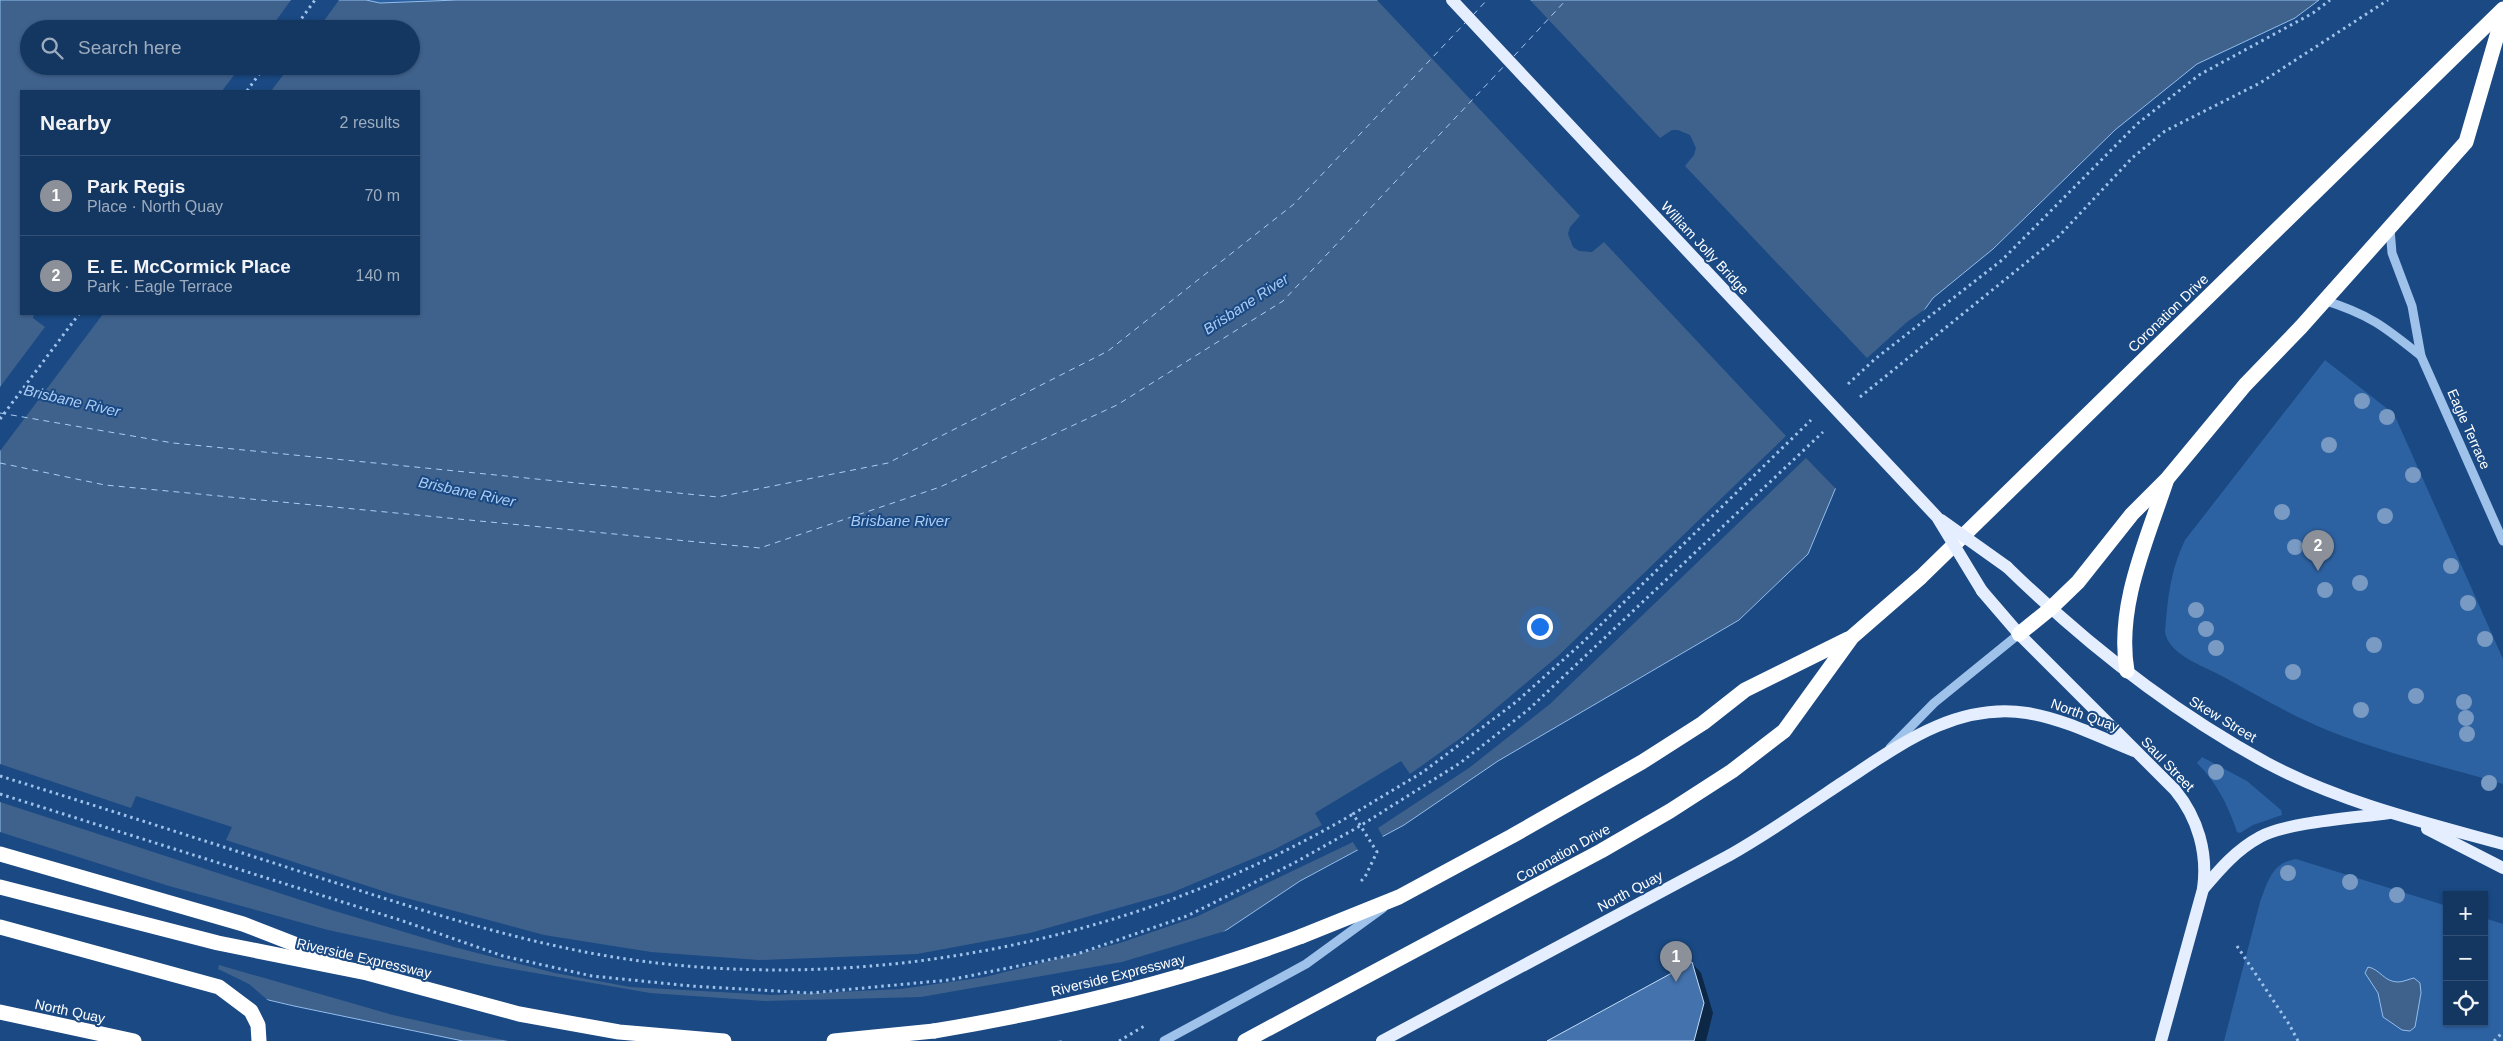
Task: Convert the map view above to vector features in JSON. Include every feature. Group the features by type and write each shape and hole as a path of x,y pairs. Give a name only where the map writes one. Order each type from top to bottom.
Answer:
{"highway":[{"name":"Coronation Drive","path":"1245,1041 1601,851 1670,811 1732,770 1784,731 1852,637 1921,577 2503,10"},
{"path":"2018,634 2050,609 2089,570 2132,514 2167,479 2245,385 2390,229 2466,142 2503,15"},
{"path":"2127,671 2125,639 2132,586 2167,479"},
{"name":"Coronation Drive","path":"1399,897 1617,777 1703,723 1745,690 1852,637"},
{"path":"0,854 243,924 367,973"},
{"name":"Riverside Expressway","path":"0,887 218,943 367,973 519,1014 619,1032 724,1041"},
{"name":"Riverside Expressway","path":"834,1041 934,1031 1073,1004 1158,984 1253,954 1399,897"},
{"path":"0,927 219,987 251,1011 258,1025 259,1041"},
{"name":"North Quay","path":"0,1012 134,1041"}],"main road":[{"name":"William Jolly Bridge","path":"1452,0 1936,517 2007,568 2050,609"},
{"name":"William Jolly Bridge","path":"1936,517 1982,591 2018,634"},
{"name":"Skew Street","path":"2050,609 2127,671 2208,729 2268,763 2396,815 2503,868"},
{"name":"Saul Street","path":"2018,634 2081,694 2134,751 2175,790 2190,812 2201,841 2204,874 2203,889 2162,1041"},
{"name":"North Quay","path":"1382,1041 1774,830 1885,755 1942,723 1971,714 2001,711 2026,713 2056,720 2134,751"},
{"name":"Skew Street","path":"2396,815 2503,844"},
{"path":"2203,889 2234,855 2268,834 2294,827 2396,815"}],"street":[{"name":"Eagle Terrace","path":"2390,229 2392,253 2412,306 2421,356 2503,541"},
{"name":"Eagle Terrace","path":"2323,300 2356,311 2384,325 2421,356"},
{"name":"North Quay","path":"1885,755 1928,709 2018,634"},
{"path":"1164,1041 1306,964 1399,897"}],"path":[{"path":"301,20 315,0"},
{"path":"1846,386 1875,359 2002,260 2137,124 2199,75 2313,13 2330,0"},
{"path":"1857,400 2058,236 2132,158 2165,131 2260,83 2388,0"},
{"path":"248,90 259,75"},
{"path":"0,419 78,315"},
{"path":"0,776 397,903 489,930 578,950 694,966 797,970 880,965 962,955 1051,937 1174,898 1222,880 1270,860 1353,814 1423,772 1516,702 1582,642 1817,414"},
{"path":"0,794 403,921 503,956 592,976 691,986 810,993 949,980 1077,954 1187,916 1294,863 1360,826 1460,763 1528,710 1828,427"},
{"path":"1353,814 1377,852"},
{"path":"2237,946 2289,1024 2298,1041"},
{"path":"2494,1041 2503,1032"}],"shaded area":[{"path":"366,0 457,0 380,3"},
{"path":"2325,360 2394,414 2503,659 2503,784 2374,747 2318,726 2289,713 2187,658 2172,647 2168,640 2165,632 2170,585 2185,540"},
{"path":"2202,757 2247,781 2281,810 2282,815 2253,825 2240,833 2237,832 2221,795 2197,763"},
{"path":"2296,859 2443,905 2443,1026 2488,1026 2488,919 2503,924 2503,1041 2224,1041 2260,902 2272,874 2281,864"}],"water":[{"name":"Brisbane River","path":"0,0 366,0 380,3 457,0 2319,0 2295,18 2197,64 2115,130 1993,249 1933,298 1891,356 1808,554 1739,620 1498,761 1404,825 1300,881 1060,1041 463,1041 294,1006 0,937"},
{"path":"2368,967 2376,970 2389,980 2400,982 2414,978 2420,983 2421,993 2415,1027 2410,1031 2402,1030 2383,1017 2378,993 2365,973"}],"pier":[{"path":"291,0 339,0 325,20 277,20"},
{"path":"1377,0 1530,0 1660,138 1672,130 1678,130 1690,135 1696,148 1694,155 1685,166 1867,358 1907,322 1931,305 1893,357 1837,490 1806,458 1550,704 1469,768 1378,828 1384,839 1359,852 1353,842 1196,917 1120,943 985,977 901,989 772,995 630,987 555,973 454,947 325,908 0,802 0,764 131,808 136,796 232,827 226,840 395,895 544,935 651,952 759,960 917,954 1030,933 1171,893 1273,850 1322,825 1315,813 1401,761 1410,774 1462,737 1558,656 1786,436 1604,242 1592,252 1579,251 1573,247 1568,234 1570,227 1580,216"},
{"path":"234,75 283,75 272,90 223,90"},
{"path":"34,315 102,315 0,451 0,387 45,327 33,318"},
{"path":"0,832 169,886 328,930 495,966 650,993 765,1001 921,997 1122,962 1232,929 1068,1039 1057,1041 508,1041 393,1015 219,965 218,969 249,984 271,1003 0,939"}],"building":[{"path":"1692,962 1704,1003 1694,1041 1547,1041"}],"ferry route":[{"path":"1473,15 1487,0"},
{"path":"1514,56 1566,0"},
{"path":"0,413 173,443 718,497 888,463 1108,351 1294,204 1465,23"},
{"path":"0,463 105,485 760,548 940,487 1117,405 1283,301 1506,64"}],"place":[{"name":"E. E. McCormick Place","path":"2318,571"},
{"name":"Park Regis","path":"1676,982"}]}
